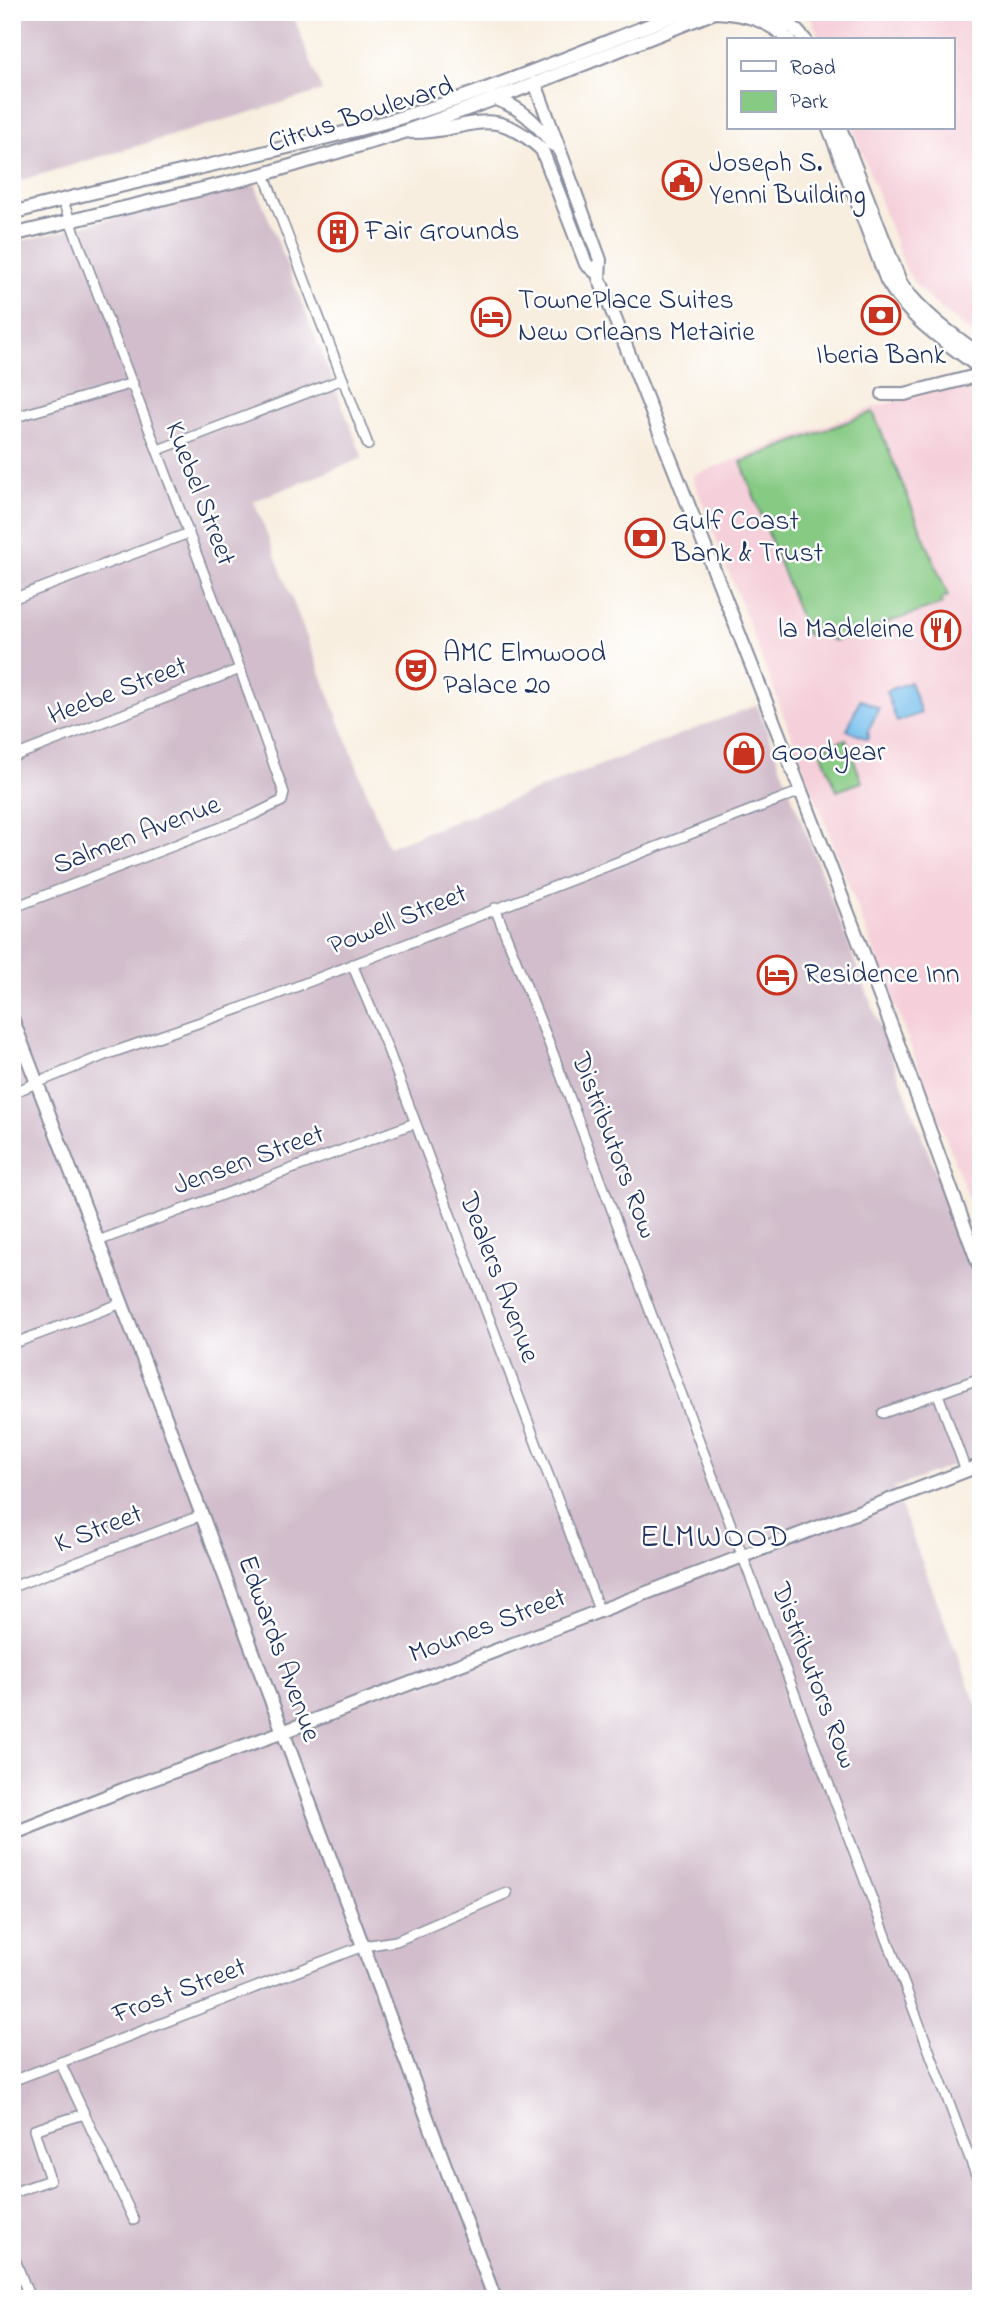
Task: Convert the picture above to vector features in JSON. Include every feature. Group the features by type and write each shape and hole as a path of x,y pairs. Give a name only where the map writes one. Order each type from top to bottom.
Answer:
{"street":[{"name":"Citrus Boulevard","path":"12,213 257,155 432,107 683,12"},
{"name":"Citrus Boulevard","path":"12,235 264,174 404,132 716,12 752,16 775,27 787,38"},
{"path":"771,12 803,38"},
{"path":"542,102 544,89 559,74"},
{"path":"500,83 494,98 495,108 503,124"},
{"path":"535,83 600,260 598,274"},
{"path":"455,100 485,96 524,111 540,126 562,157"},
{"path":"369,142 429,115 432,107"},
{"path":"404,132 433,132 487,121 513,127 541,150 586,264 598,274 801,791 894,1033 981,1271"},
{"path":"830,130 887,281 900,304 939,338 981,369"},
{"path":"841,130 901,284 914,302 933,320 977,353 981,338"},
{"path":"257,155 368,445"},
{"name":"Kuebel Street","path":"62,200 283,785 282,801 277,803"},
{"path":"883,394 905,394 972,377 981,380"},
{"path":"158,450 343,379"},
{"path":"12,418 132,383"},
{"path":"12,599 189,533"},
{"name":"Heebe Street","path":"12,757 240,669"},
{"name":"Powell Street","path":"12,1093 105,1055 241,1008 801,791"},
{"name":"Salmen Avenue","path":"12,908 253,815 277,803"},
{"name":"Distributors Row","path":"495,908 549,1043 981,2188"},
{"name":"Dealers Avenue","path":"352,964 387,1047 599,1610"},
{"name":"Edwards Avenue","path":"12,1018 284,1732 495,2299"},
{"name":"Jensen Street","path":"98,1241 415,1123"},
{"path":"12,1344 122,1303"},
{"path":"883,1413 981,1378"},
{"path":"938,1394 965,1471"},
{"name":"Mounes Street","path":"12,1834 981,1465"},
{"name":"K Street","path":"12,1587 202,1516"},
{"name":"Frost Street","path":"12,2081 363,1946 396,1941 507,1893"},
{"path":"60,2062 134,2220"},
{"path":"12,2193 50,2180 34,2130 84,2113"},
{"path":"12,2252 30,2299"}],"shaded area":[{"path":"12,12 292,12 322,91 12,183"},
{"path":"809,12 981,12 981,341 930,300 905,268 854,130 954,130 954,38 819,38"},
{"path":"255,184 363,458 254,501 388,847 757,705 981,1290 981,1455 894,1488 981,1717 981,2299 12,2299 12,243"},
{"path":"981,370 981,1230 692,476 873,407 972,382"}],"green space":[{"path":"873,412 948,596 941,599 942,604 833,641 820,631 807,635 741,462"},
{"path":"846,739 862,782 837,791 820,749"}],"water":[{"path":"910,682 921,713 897,722 886,691"},
{"path":"860,699 879,708 867,733 867,739 847,730"}],"place":[{"name":"Joseph S. Yenni Building","path":"682,180"},
{"name":"Fair Grounds","path":"338,232"},
{"name":"Iberia Bank","path":"881,315"},
{"name":"TownePlace Suites New Orleans Metairie","path":"491,317"},
{"name":"Gulf Coast Bank & Trust","path":"645,538"},
{"name":"la Madeleine","path":"941,630"},
{"name":"AMC Elmwood Palace 20","path":"416,670"},
{"name":"Goodyear","path":"744,753"},
{"name":"Residence Inn","path":"777,975"}],"district":[{"name":"ELMWOOD","path":"715,1538"}]}
